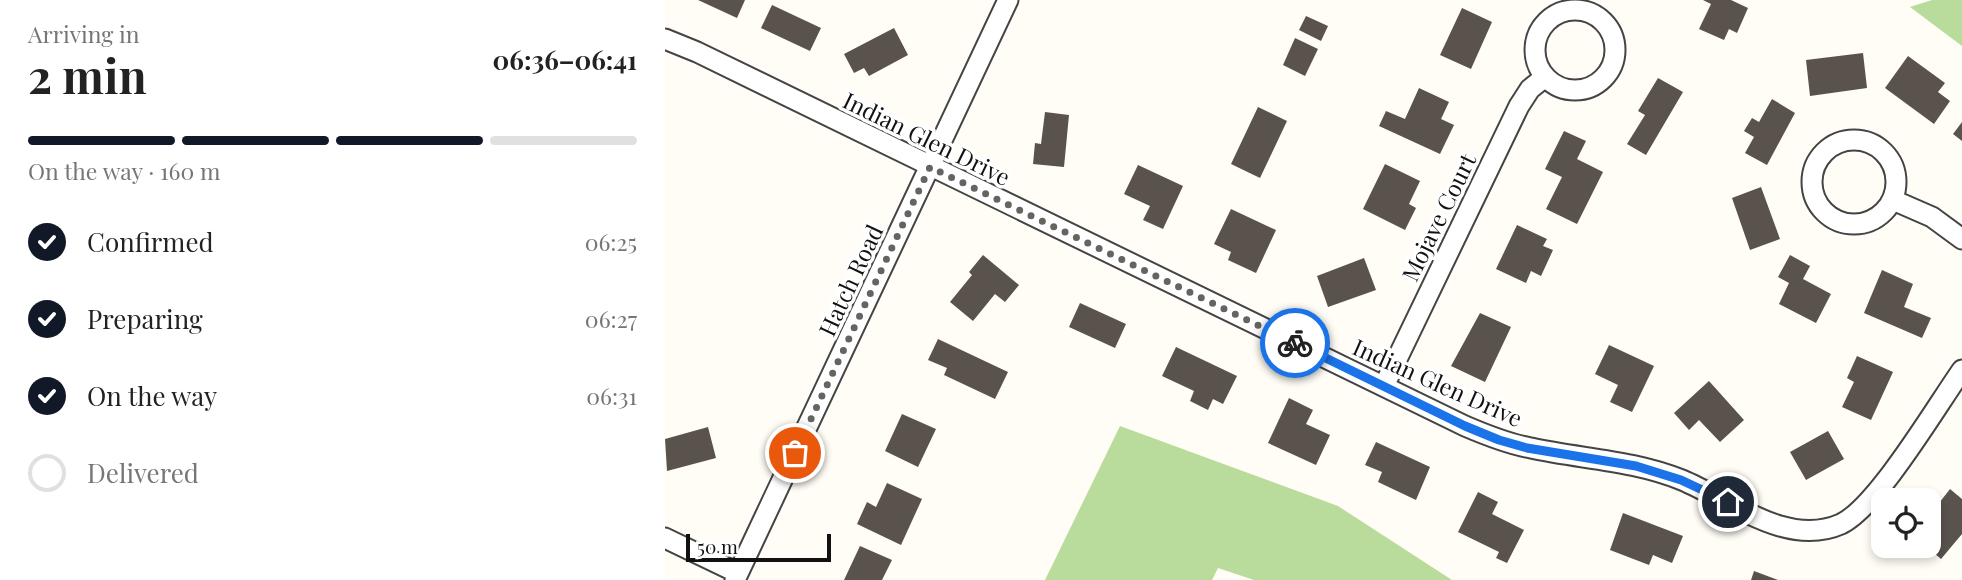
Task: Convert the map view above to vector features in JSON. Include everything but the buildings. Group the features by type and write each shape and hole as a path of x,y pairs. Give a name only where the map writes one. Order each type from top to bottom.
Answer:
{"street":[{"name":"Hatch Road","path":"736,576 1008,0"},
{"path":"1566,10 1576,10 1586,11 1603,22 1615,49 1614,59 1605,76 1597,83 1578,90 1559,87 1545,76 1538,65 1535,46 1542,27 1549,20 1566,10"},
{"name":"Indian Glen Drive","path":"665,39 697,52 1499,440 1527,448 1636,466 1681,480 1776,525 1816,531 1841,524 1863,509 1962,370"},
{"name":"Mojave Court","path":"1384,386 1519,106 1530,89 1545,76"},
{"path":"1862,140 1872,144 1882,149 1894,167 1897,178 1893,200 1879,217 1869,222 1858,225 1837,221 1827,215 1814,197 1812,186 1816,164 1830,148 1840,142 1862,140"},
{"path":"1893,200 1931,217 1962,239"},
{"path":"665,538 736,576"}],"green space":[{"path":"1932,0 1962,0 1962,46 1910,7"},
{"path":"1120,426 1338,506 1452,580 1254,580 1218,568 1212,580 1045,580"}],"way so far":[{"path":"795,453 930,167 1295,343"}],"route":[{"path":"1295,343 1499,440 1527,448 1636,466 1681,480 1728,502"}]}
